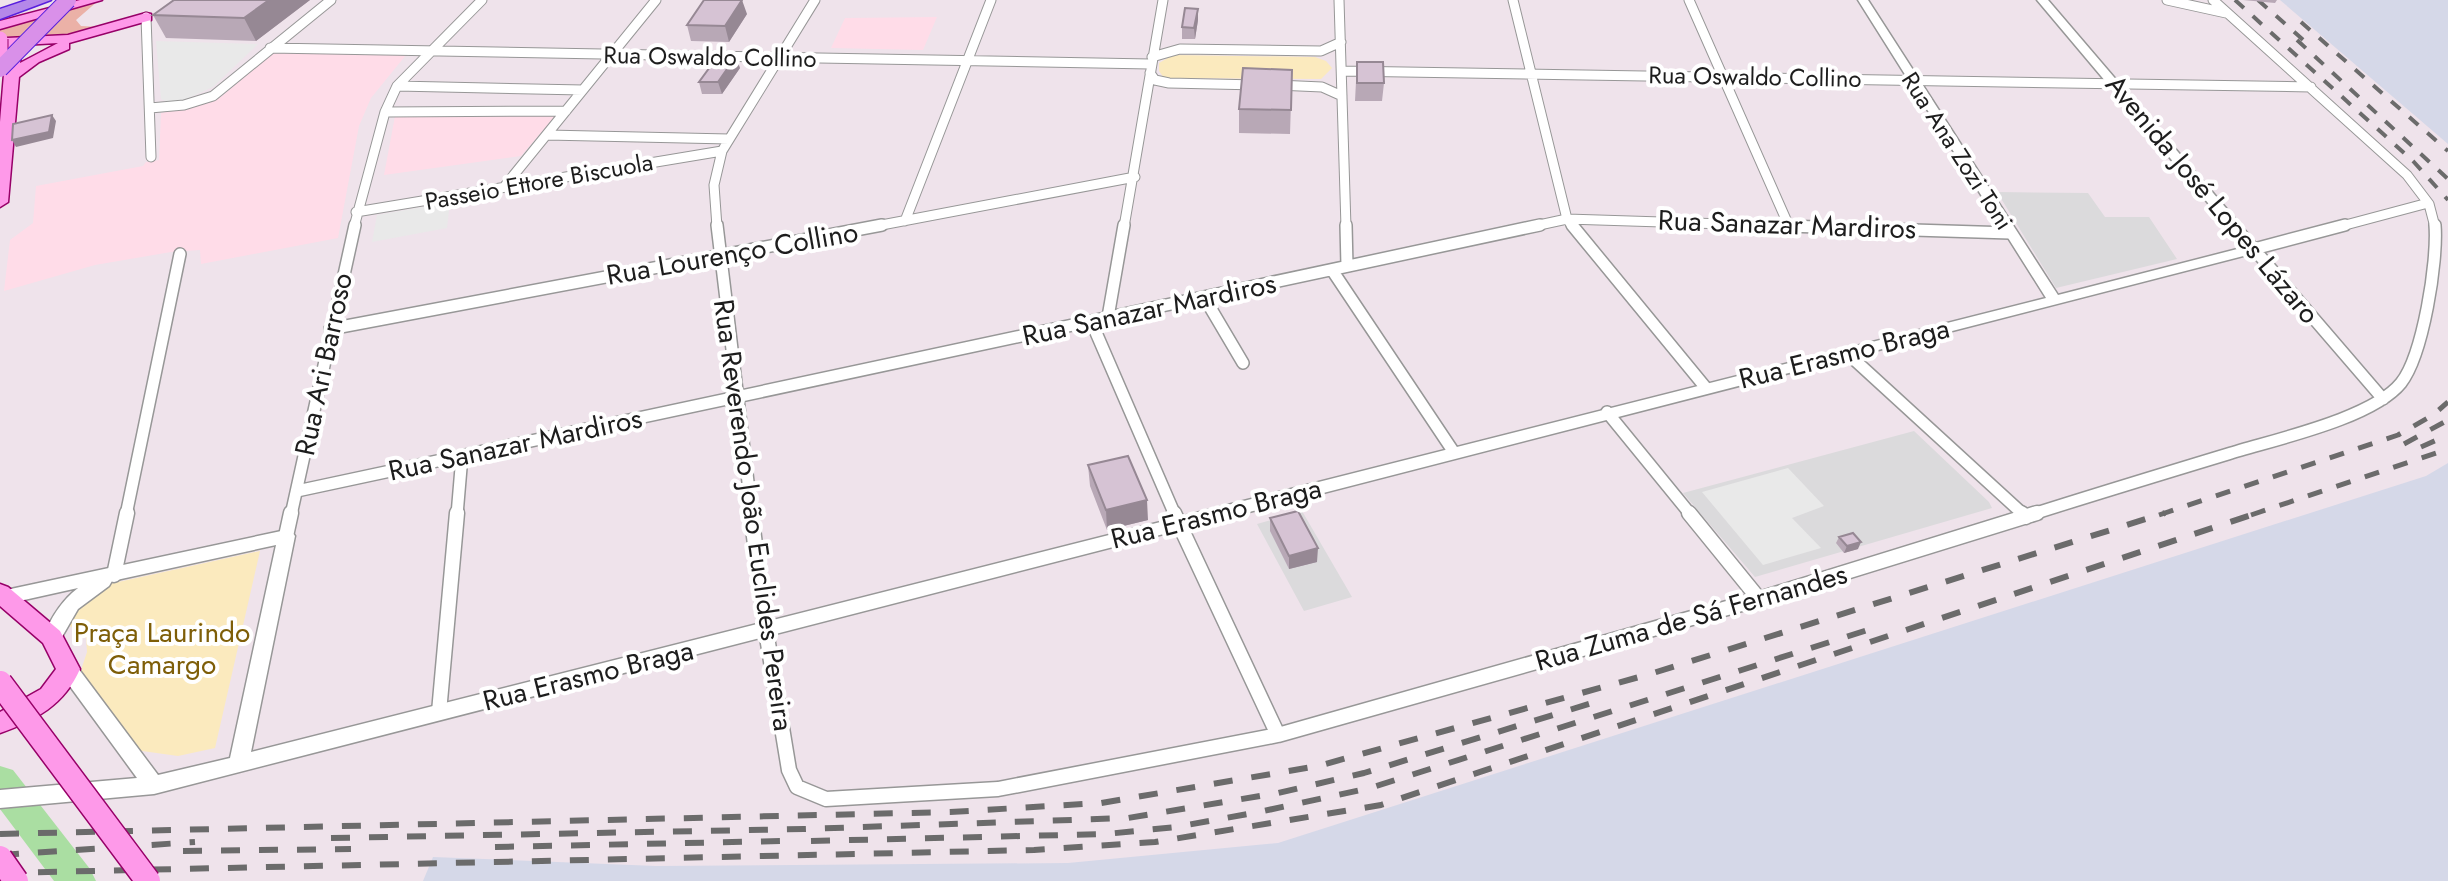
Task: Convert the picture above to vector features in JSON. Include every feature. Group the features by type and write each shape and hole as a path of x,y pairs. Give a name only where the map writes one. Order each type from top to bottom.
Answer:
{"highway":[{"path":"0,14 56,4"},
{"path":"6,72 56,4"}],"main road":[{"path":"0,25 56,4 97,0"},
{"path":"97,0 76,21 91,27 114,26"},
{"path":"6,72 41,55 146,17"},
{"path":"5,41 54,42 146,17"},
{"path":"0,202 5,41"},
{"path":"0,58 5,41"},
{"path":"0,723 49,697 59,688 68,669 52,637 3,595"},
{"path":"0,683 148,881"},
{"path":"0,858 16,881"}],"street":[{"path":"150,108 184,105 213,96 331,0"},
{"name":"Rua Ari Barroso","path":"239,764 356,212 385,112 397,86 482,0"},
{"path":"504,187 656,0"},
{"name":"Rua Reverendo João Euclides Pereira","path":"789,770 766,631 719,254 714,185 722,151 815,0"},
{"path":"905,221 991,0"},
{"path":"1108,317 1135,177 1163,0"},
{"path":"1339,0 1347,266"},
{"path":"1513,0 1567,219 1706,388"},
{"path":"1689,0 1788,224"},
{"name":"Rua Ana Zozi Toni","path":"1863,0 1911,80 2054,299"},
{"name":"Avenida José Lopes Lázaro","path":"2042,0 2383,399"},
{"path":"2167,0 2229,14"},
{"path":"2213,0 2407,175 2428,203"},
{"path":"146,17 151,157"},
{"path":"1155,38 1180,49 1313,51 1332,48 1341,42"},
{"name":"Rua Oswaldo Collino","path":"270,48 1151,65 1155,80 1169,83 1314,86 1330,89 1342,96"},
{"path":"1151,65 1180,49"},
{"path":"1313,51 1343,70"},
{"name":"Rua Oswaldo Collino","path":"1314,86 1343,70 2311,87"},
{"name":"Rua Oswaldo Collino","path":"1147,89 1169,83"},
{"path":"397,86 583,90"},
{"path":"385,112 566,111"},
{"path":"547,135 729,139"},
{"name":"Passeio Ettore Biscuola","path":"356,212 722,151"},
{"name":"Rua Lourenço Collino","path":"330,329 1135,177"},
{"name":"Rua Erasmo Braga","path":"0,799 154,785 766,631 1453,451 2428,203"},
{"name":"Rua Zuma de Sá Fernandes","path":"789,770 797,787 826,799 998,789 1278,735 1759,599 2339,419 2383,399 2401,384 2411,370 2419,343 2437,239 2434,217 2428,203"},
{"name":"Rua Sanazar Mardiros","path":"297,491 1567,219 2010,233"},
{"path":"52,637 59,617 70,605 114,575 180,254"},
{"path":"1332,270 1453,451"},
{"path":"1204,297 1243,363"},
{"path":"1091,321 1179,524 1278,735"},
{"path":"1847,353 2026,517"},
{"path":"1607,412 1759,599"},
{"path":"439,712 462,456"},
{"path":"3,595 114,575 286,536"},
{"path":"68,669 154,785"}],"shaded area":[{"path":"99,0 76,20 81,26 99,27 69,39 0,42 0,25"},
{"path":"2280,0 2448,0 2448,144"},
{"path":"937,17 923,50 831,48 845,18"},
{"path":"156,41 258,44 213,87 182,101 168,102 161,99"},
{"path":"273,53 406,55 371,98 359,126 338,238 201,264 200,250 171,252 95,265 4,291 10,240 33,223 36,186 143,166 146,162 159,160 161,113 208,103 222,96"},
{"path":"556,115 521,156 384,175 395,116"},
{"path":"1997,192 2088,193 2105,217 2149,217 2177,259 2056,288"},
{"path":"450,202 447,228 372,242 377,215"},
{"path":"1914,431 1992,508 1755,577 1683,493"},
{"path":"2448,463 2448,881 423,881 433,857 656,866 1068,863 1278,843 2426,476"},
{"path":"1788,468 1824,506 1792,518 1821,548 1763,565 1702,492"},
{"path":"1302,511 1352,597 1304,611 1257,524"}],"green space":[{"path":"1173,55 1315,57 1326,61 1332,68 1321,79 1164,78 1159,71 1159,63"},
{"name":"Praça Laurindo Camargo","path":"260,551 215,748 178,756 135,750 80,673 87,652 86,638 67,624 67,618 109,584"}],"building":[{"path":"174,0 269,0 244,18 153,15"},
{"path":"704,0 742,0 725,26 687,25"},
{"path":"1185,8 1198,9 1194,28 1182,27"},
{"path":"718,56 736,56 718,82 699,82"},
{"path":"1357,62 1383,62 1384,83 1357,83"},
{"path":"1243,68 1292,70 1291,110 1239,109"},
{"path":"52,115 49,132 12,140 13,124"},
{"path":"1128,456 1147,500 1106,510 1088,465"},
{"path":"1298,511 1318,548 1289,556 1270,518"},
{"path":"1853,533 1861,542 1847,546 1839,537"}],"waterway":[{"path":"0,781 77,881"}],"railway":[{"path":"2235,0 2413,161 2448,200"},
{"path":"2258,0 2308,44"},
{"path":"2301,22 2448,151"},
{"path":"2297,40 2448,179"},
{"path":"2165,513 2398,435 2433,415 2448,402"},
{"path":"2404,444 2448,420"},
{"path":"2421,447 2448,435"},
{"path":"2251,515 2448,449"},
{"path":"0,834 950,812 1101,803 1318,766 1650,674 2165,513"},
{"path":"2159,515 2165,513"},
{"path":"2251,515 2257,513"},
{"path":"0,873 1034,850 1155,842 1381,805 2251,515"},
{"path":"811,841 1106,834 1176,827 1259,812 1370,788 1874,628"},
{"path":"331,838 804,829 1128,818 1278,793 1364,773 1592,703"},
{"path":"495,847 783,841"},
{"path":"0,855 195,842"},
{"path":"183,851 351,849"}]}
